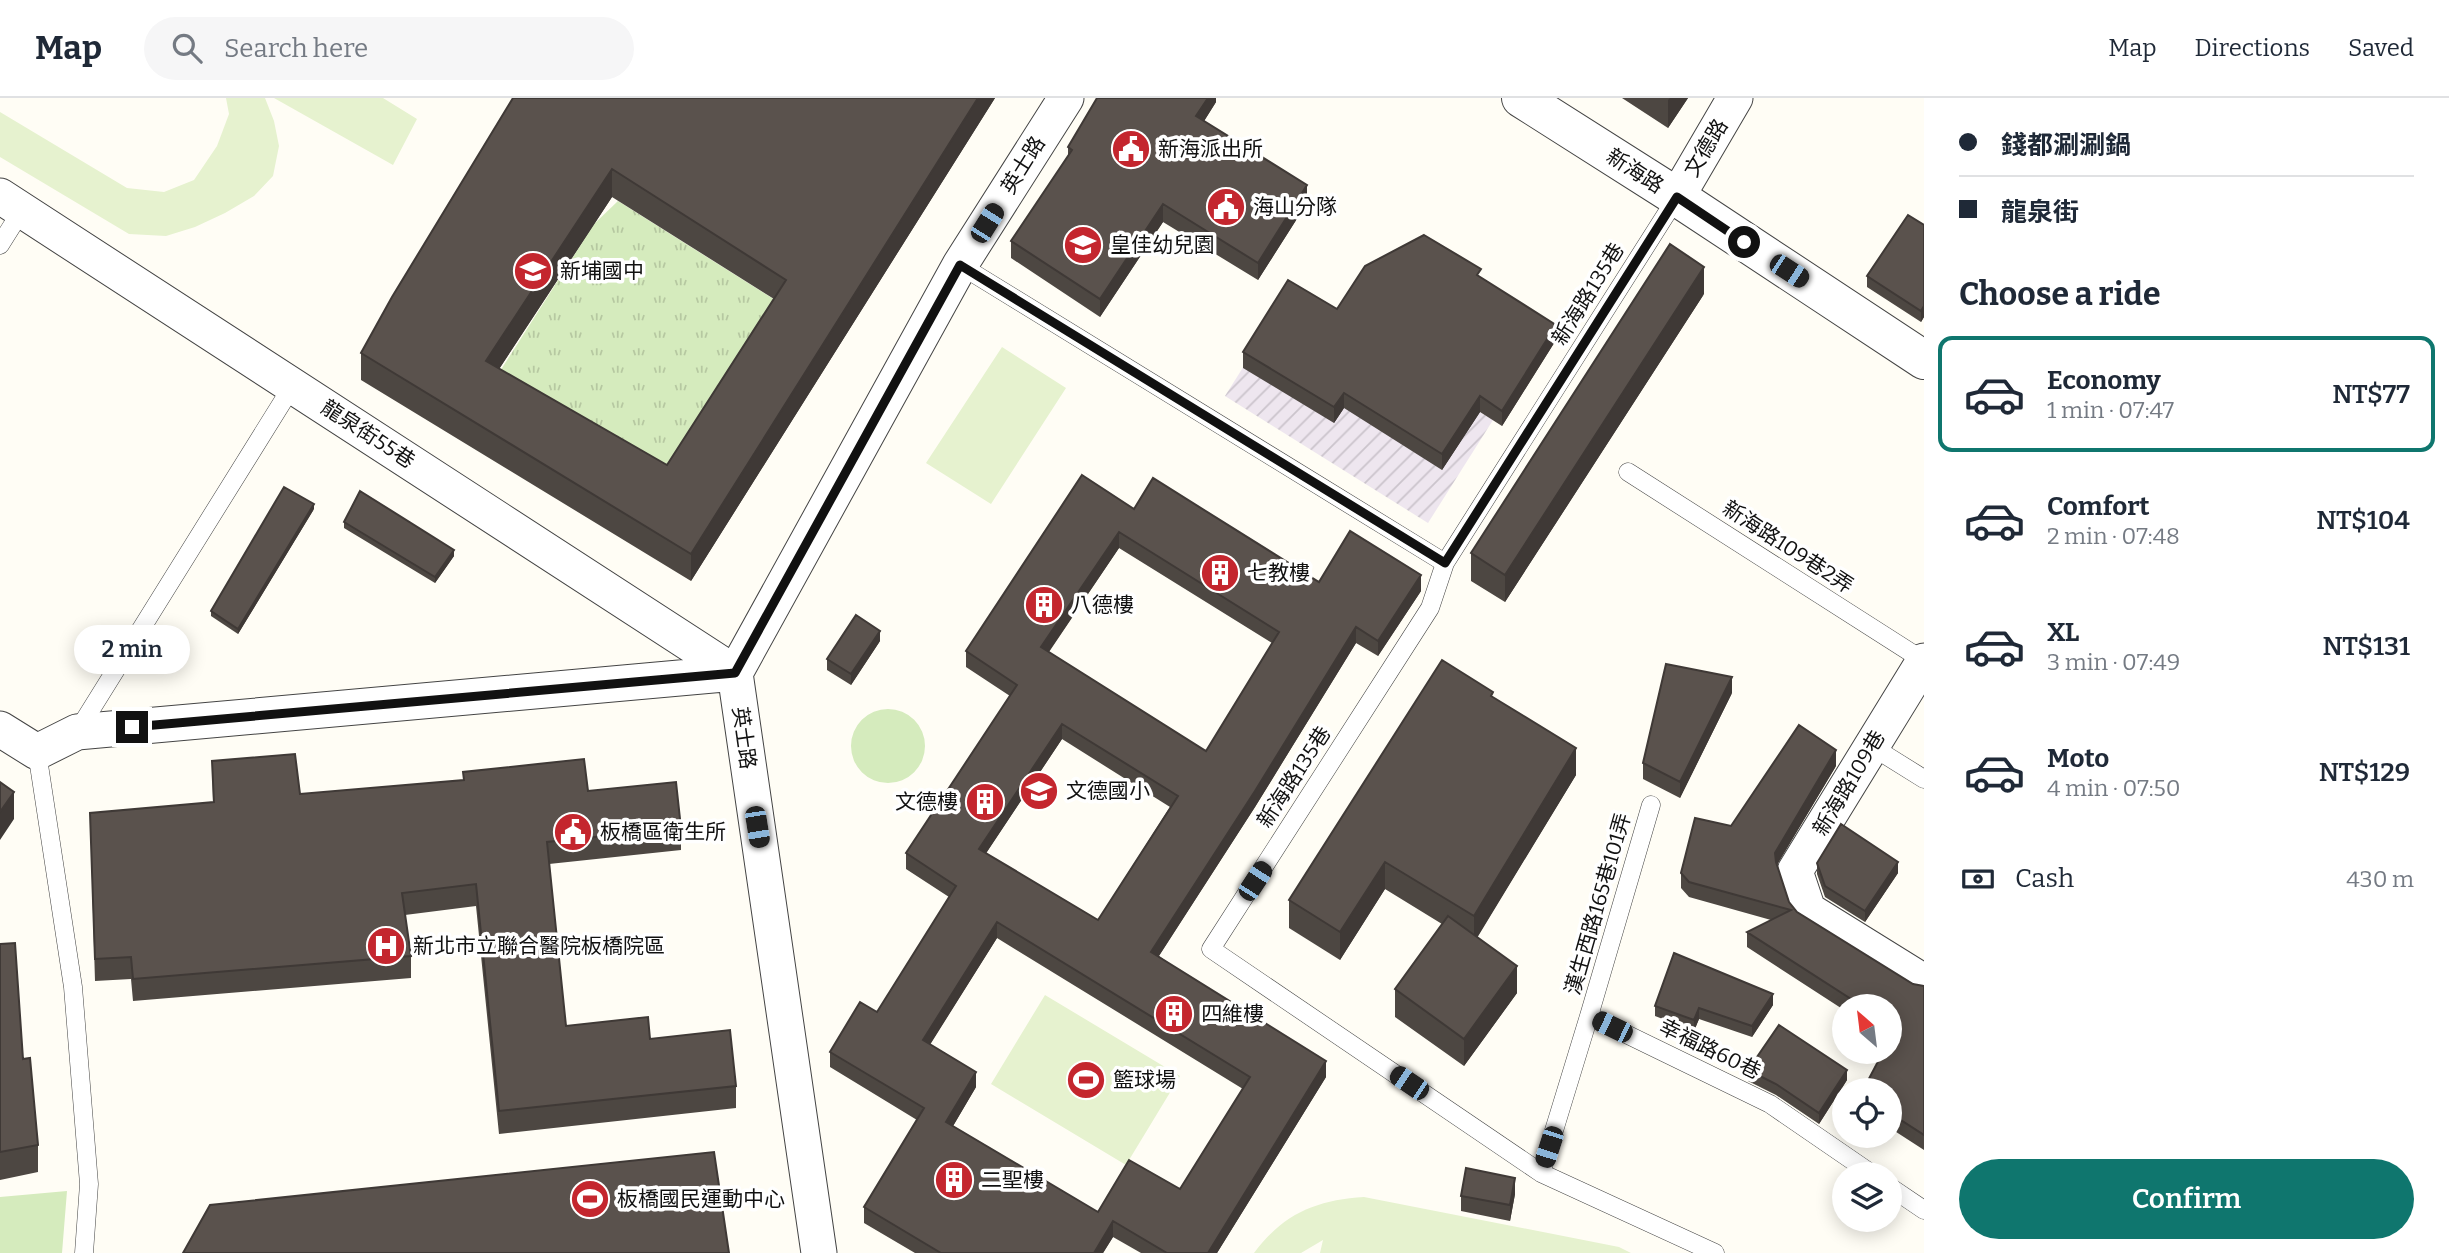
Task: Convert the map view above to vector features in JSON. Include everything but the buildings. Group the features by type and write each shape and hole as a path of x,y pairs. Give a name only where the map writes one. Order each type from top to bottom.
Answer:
{"street":[{"name":"英士路","path":"819,1253 735,673 960,265 1066,98"},
{"name":"新海路","path":"1521,98 1924,360"},
{"name":"文德路","path":"1677,197 1735,98"},
{"name":"龍泉街55巷","path":"11,203 735,673"},
{"name":"新海路109巷","path":"1924,661 1795,871 1808,910 1924,982"},
{"path":"0,729 37,752 77,732 735,673"}],"lane":[{"name":"新海路135巷","path":"1677,197 1445,563 1430,608 1211,949 1541,1173 1715,1253"},
{"path":"0,245 11,203"},
{"path":"960,265 1445,563"},
{"path":"77,732 293,385"},
{"name":"新海路109巷2弄","path":"1628,472 1924,661"},
{"path":"1871,746 1924,779"},
{"path":"37,752 73,987 89,1184 84,1253"},
{"name":"漢生西路165巷101弄","path":"1589,1016 1651,804"},
{"path":"1541,1173 1589,1016"},
{"name":"幸福路60巷","path":"1589,1016 1770,1104 1855,1162"},
{"path":"1902,1195 1924,1210"}],"shaded area":[{"path":"1288,296 1493,420 1428,523 1225,396"}],"green space":[{"path":"226,98 265,98 274,121 279,146 273,176 254,196 225,213 195,227 166,236 129,234 0,157 0,112 127,188 164,192 194,180 217,146 229,114"},
{"path":"274,98 383,98 417,119 393,165"},
{"path":"618,201 786,307 667,492 488,390 594,224"},
{"path":"1002,347 1066,388 991,504 926,463"},
{"path":"888,709 909,715 919,725 925,746 919,767 909,777 888,783 867,777 857,767 851,746 857,725 867,715"},
{"name":"籃球場","path":"1045,995 1180,1076 1126,1165 991,1084"},
{"path":"67,1191 62,1253 0,1253 0,1197"},
{"path":"1364,1197 1619,1247 1631,1253 1320,1253 1323,1240 1301,1253 1254,1253 1277,1228 1302,1212 1331,1202"}],"place":[{"name":"新海派出所","path":"1131,149"},
{"name":"海山分隊","path":"1226,207"},
{"name":"皇佳幼兒園","path":"1083,245"},
{"name":"新埔國中","path":"533,271"},
{"name":"七教樓","path":"1220,573"},
{"name":"八德樓","path":"1044,605"},
{"name":"文德國小","path":"1039,791"},
{"name":"文德樓","path":"985,802"},
{"name":"板橋區衛生所","path":"573,832"},
{"name":"新北市立聯合醫院板橋院區","path":"386,946"},
{"name":"四維樓","path":"1174,1014"},
{"name":"籃球場","path":"1086,1080"},
{"name":"二聖樓","path":"954,1180"},
{"name":"板橋國民運動中心","path":"590,1199"}],"route":[{"path":"132,727 735,673 960,265 1445,563 1677,197 1744,242"}]}
